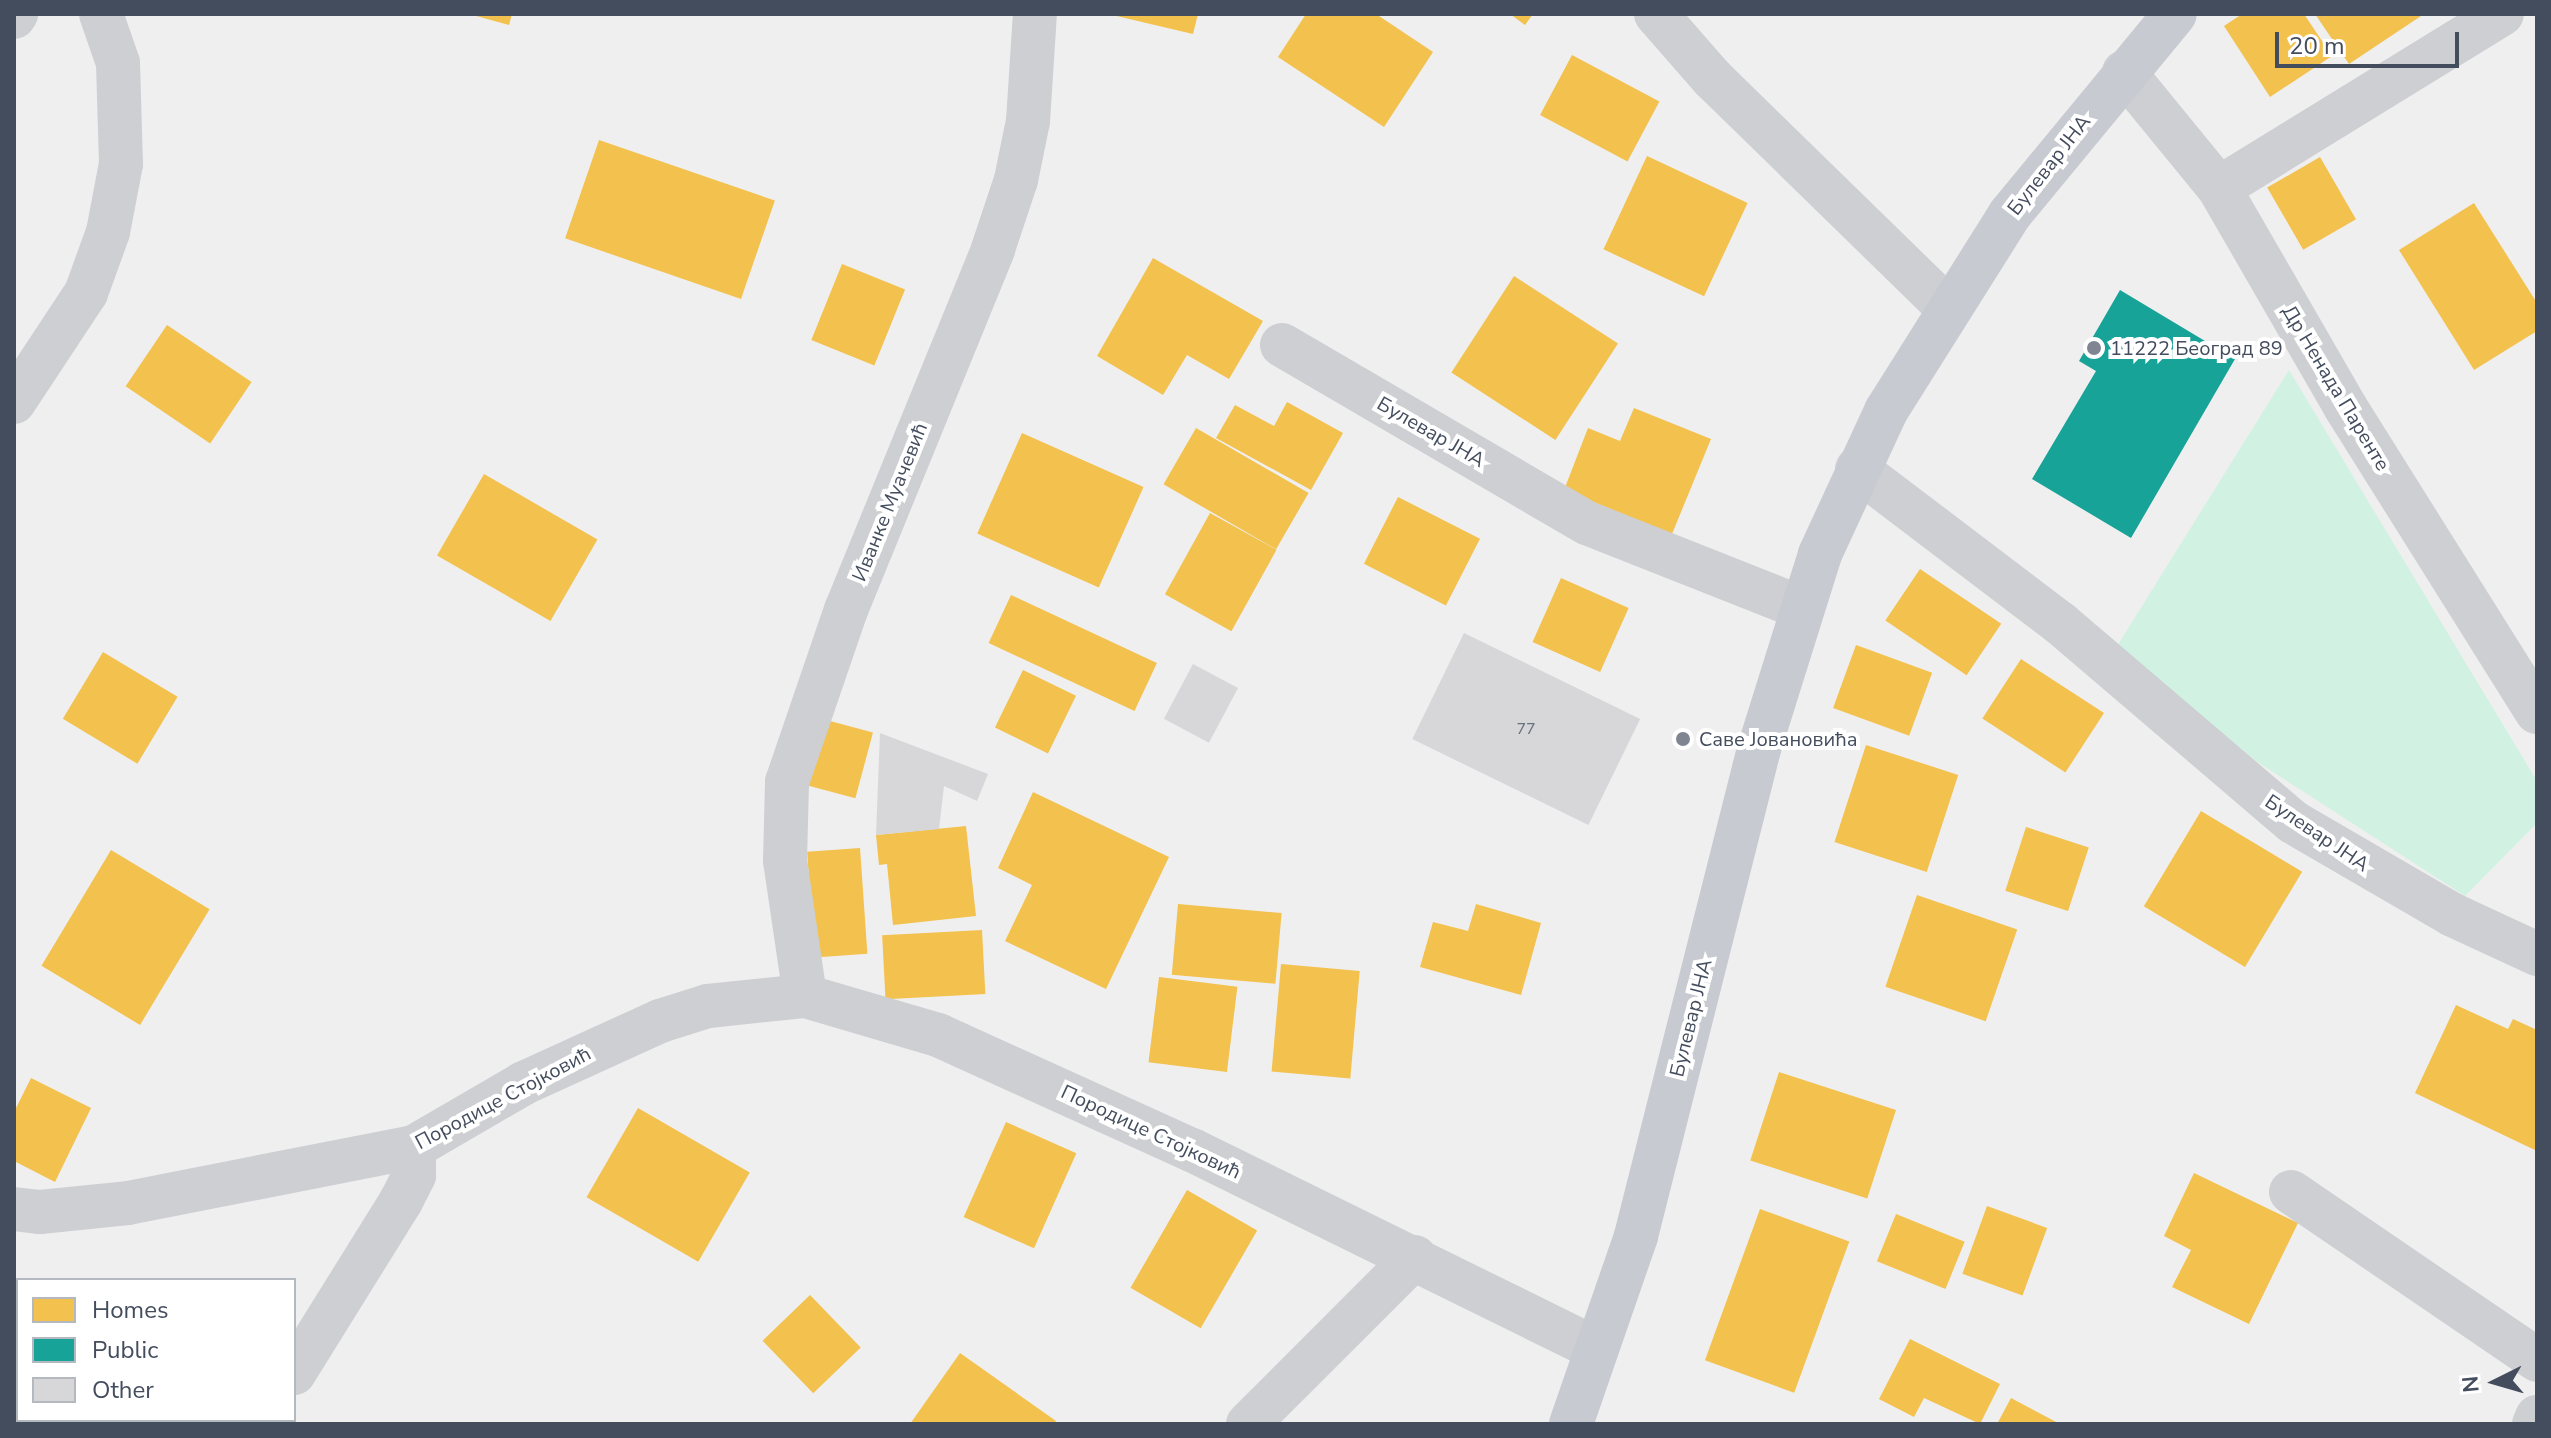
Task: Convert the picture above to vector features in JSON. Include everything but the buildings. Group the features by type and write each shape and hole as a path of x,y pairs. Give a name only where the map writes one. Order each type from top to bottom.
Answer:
{"main road":[{"name":"Булевар ЈНА","path":"1571,1424 1636,1236 1759,749 1802,608 1857,469 1886,411 2010,214 2124,72 2162,19"}],"street":[{"path":"14,402 86,293 108,232 121,164 118,63 101,14"},
{"name":"Иванке Муачевић","path":"805,996 785,860 787,782 841,623 993,249 1016,180 1028,121 1035,14"},
{"path":"1656,14 1713,79 1949,309"},
{"path":"2219,188 2502,14"},
{"name":"Др Ненада Паренте","path":"2124,72 2219,188 2346,408 2537,712"},
{"name":"Булевар ЈНА","path":"1282,345 1587,523 1802,608"},
{"name":"Булевар ЈНА","path":"1857,469 2060,623 2293,822 2453,915 2537,954"},
{"name":"Породице Стојковић","path":"14,1209 40,1212 128,1203 414,1147 524,1083 660,1021 708,1006 805,996 938,1035 1415,1257 1597,1349"},
{"path":"296,1370 401,1201 414,1175 414,1147"},
{"path":"2291,1192 2537,1360"},
{"path":"1248,1424 1415,1257"},
{"path":"2534,1424 2537,1417"}],"green space":[{"path":"2289,370 2537,781 2537,823 2465,896 2256,761 2117,646"}],"place":[{"name":"11222 Београд 89","path":"2094,348"},
{"name":"Саве Јовановића","path":"1683,739"}]}
